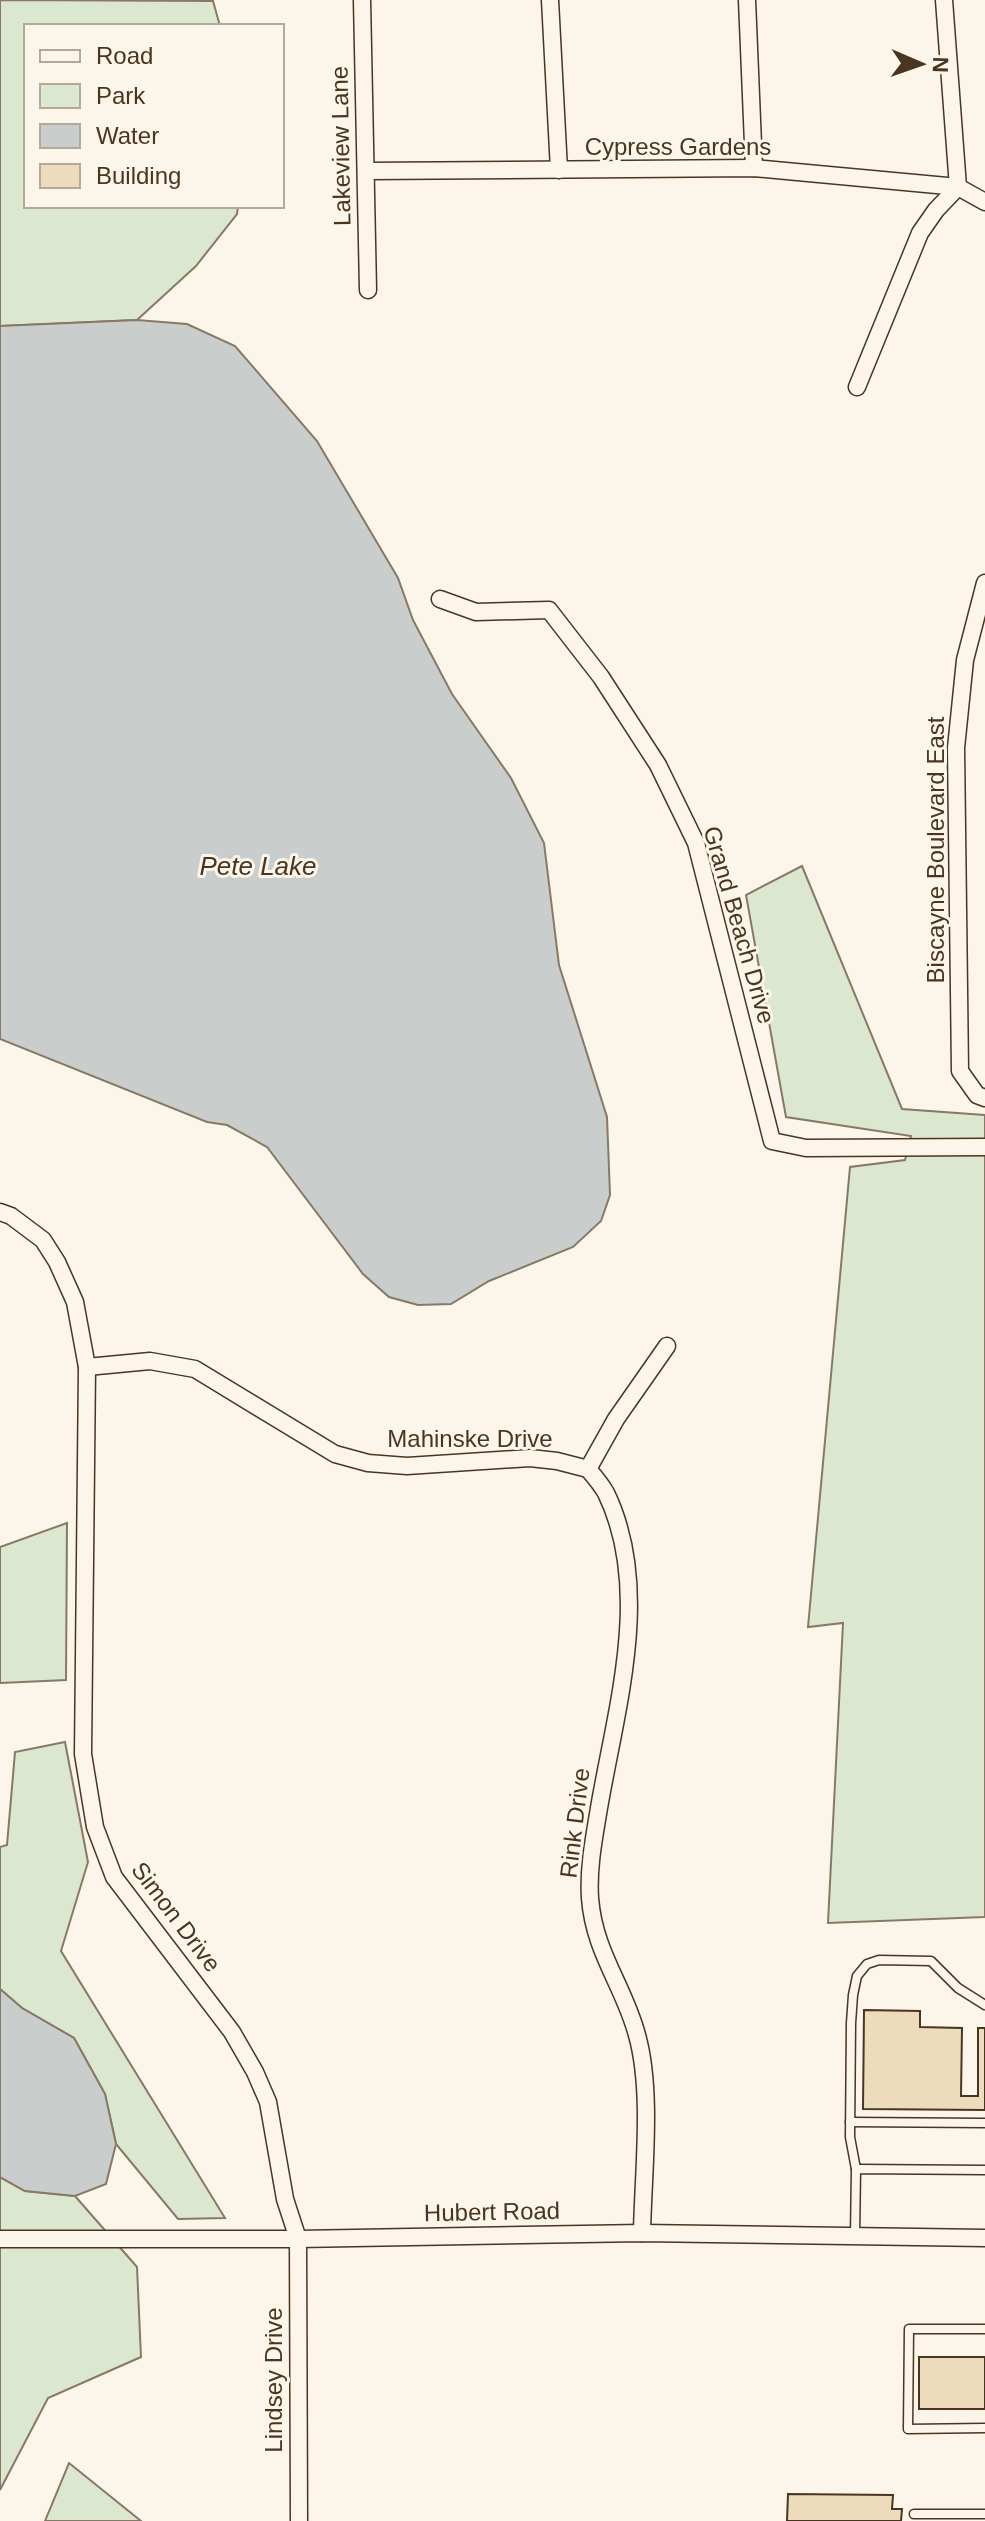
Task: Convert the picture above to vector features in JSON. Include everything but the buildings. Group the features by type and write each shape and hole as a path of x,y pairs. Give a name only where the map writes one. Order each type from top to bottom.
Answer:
{"street":[{"name":"Lakeview Lane","path":"362,0 368,290"},
{"path":"550,0 559,170"},
{"path":"747,0 754,168"},
{"path":"857,387 920,233 958,187 944,0"},
{"name":"Cypress Gardens","path":"366,171 754,168 958,187 985,202"},
{"name":"Biscayne Boulevard East","path":"985,583 965,660 956,748 960,1071 977,1095 985,1098"},
{"name":"Grand Beach Drive","path":"440,599 476,612 549,610 601,677 658,765 696,843 772,1141 806,1148 985,1147"},
{"name":"Simon Drive","path":"0,1212 11,1216 43,1240 57,1262 75,1302 87,1367 83,1754 95,1827 114,1877 232,2032 255,2072 268,2102 285,2199 298,2239"},
{"path":"588,1469 616,1419 667,1346"},
{"name":"Mahinske Drive","path":"87,1367 150,1361 195,1369 335,1454 368,1463 407,1466 530,1458 588,1469"},
{"name":"Rink Drive","path":"588,1469 605,1491 620,1530 628,1582 627,1635 590,1863 590,1898 597,1937 630,2013 642,2058 646,2099 642,2233"},
{"name":"Hubert Road","path":"0,2239 298,2239 642,2233 985,2238"},
{"name":"Lindsey Drive","path":"298,2239 299,2521"}],"lane":[{"path":"855,2236 856,2169 850,2122 853,1995 857,1976 867,1964 879,1960 931,1961 958,1988 985,2005"},
{"path":"850,2122 985,2123"},
{"path":"856,2169 985,2170"},
{"path":"985,2329 909,2329 908,2429 985,2428"},
{"path":"914,2514 985,2514"}],"green space":[{"path":"0,0 213,1 219,24 24,24 24,208 238,208 237,214 196,266 137,320 0,326"},
{"path":"802,866 902,1109 985,1115 985,1917 828,1923 843,1623 808,1627 850,1167 905,1160 911,1136 786,1117 746,895"},
{"path":"67,1523 66,1680 0,1683 0,1547"},
{"path":"65,1742 88,1862 61,1951 225,2218 178,2219 116,2144 105,2094 74,2038 22,2008 0,1989 0,1847 7,1845 15,1752"},
{"path":"0,2177 25,2191 75,2196 137,2267 141,2357 48,2398 0,2490"},
{"path":"69,2463 141,2521 45,2521"}],"water":[{"name":"Pete Lake","path":"137,320 187,324 235,346 317,441 398,578 413,620 452,694 511,778 544,843 559,965 607,1117 610,1195 601,1221 573,1247 489,1281 451,1304 418,1305 389,1297 363,1274 267,1147 227,1125 207,1122 0,1039 0,326"},
{"path":"0,1989 22,2008 74,2038 105,2094 116,2144 106,2184 75,2196 25,2191 0,2177"}]}
